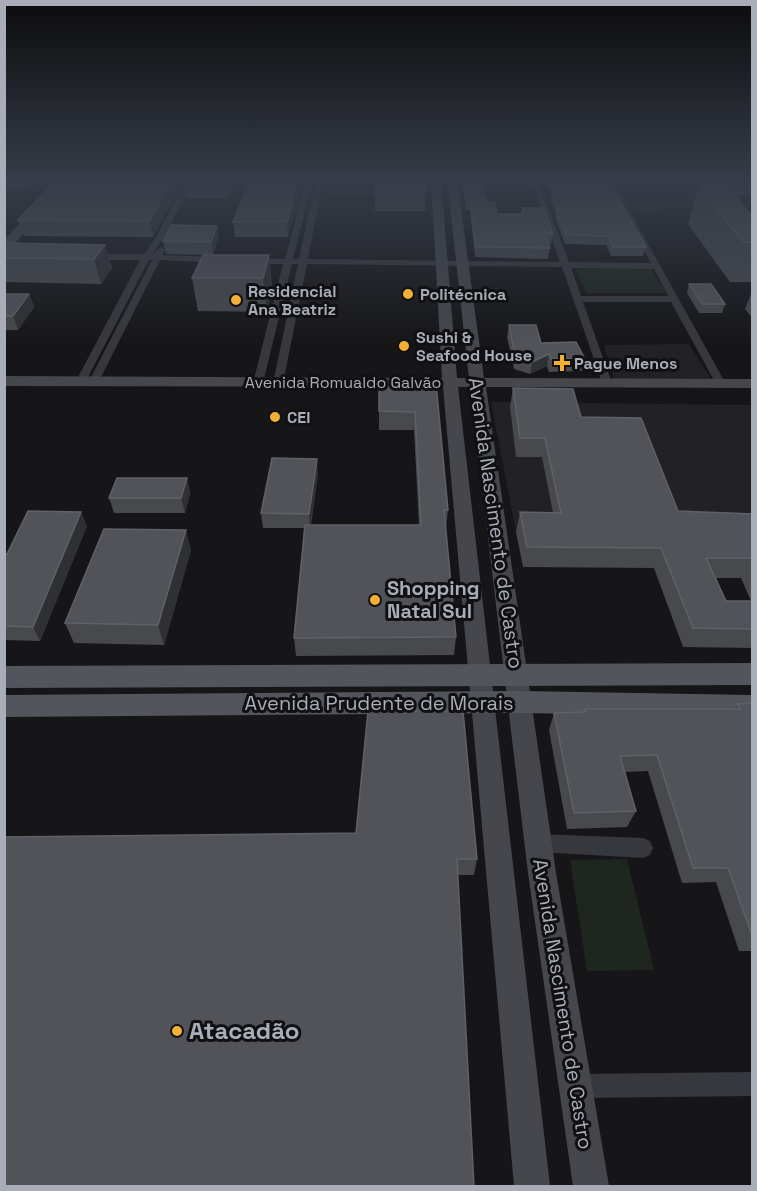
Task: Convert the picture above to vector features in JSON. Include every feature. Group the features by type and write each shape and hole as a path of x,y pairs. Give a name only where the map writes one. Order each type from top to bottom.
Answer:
{"main road":[{"name":"Avenida Nascimento de Castro","path":"440,235 450,388 472,584 532,1186"},
{"name":"Avenida Nascimento de Castro","path":"459,235 538,843 591,1186"},
{"name":"Avenida Romualdo Galvão","path":"4,381 278,383 450,388"},
{"name":"Avenida Romualdo Galvão","path":"4,392 753,383"},
{"name":"Avenida Romualdo Galvão","path":"478,387 753,393"},
{"path":"459,460 492,501"},
{"path":"472,584 497,536"},
{"name":"Avenida Prudente de Morais","path":"4,706 519,688 753,674"},
{"name":"Avenida Prudente de Morais","path":"4,677 482,689"},
{"name":"Avenida Prudente de Morais","path":"519,688 753,706"}],"street":[{"path":"88,381 143,260 163,235"},
{"path":"88,381 157,260 165,235"},
{"path":"555,235 607,383"},
{"path":"640,235 721,384"},
{"path":"258,383 296,236 308,237 278,383"},
{"path":"4,256 15,256"},
{"path":"83,260 232,260"},
{"path":"244,261 657,266"},
{"path":"579,299 675,299"},
{"path":"538,843 643,848"},
{"path":"577,1086 753,1084"}],"shaded area":[{"path":"650,268 666,293 586,293 576,269"},
{"path":"689,344 711,379 614,379 604,345"},
{"path":"491,402 752,405 752,534 516,532"},
{"path":"627,859 654,970 587,971 570,860"}],"building":[{"path":"166,235 214,235 211,242 163,241"},
{"path":"474,235 546,235 550,248 476,247"},
{"path":"566,235 639,235 646,247 613,247 608,236"},
{"path":"738,235 753,235 753,242 744,242"},
{"path":"4,243 105,245 94,259 4,258"},
{"path":"203,255 269,255 263,278 192,278"},
{"path":"689,284 711,284 725,304 702,304"},
{"path":"4,294 29,294 13,316 4,316"},
{"path":"509,325 536,325 541,343 576,342 585,359 551,359 549,354 532,362 515,356"},
{"name":"Shopping Natal Sul","path":"379,383 436,383 448,510 444,510 456,637 294,638 305,525 421,525 415,412 379,411"},
{"path":"513,388 573,389 581,417 641,418 678,511 753,514 753,561 751,558 706,558 726,601 753,601 753,629 693,628 661,548 527,547 520,512 561,513 545,438 520,438"},
{"path":"272,458 317,459 309,514 261,513"},
{"path":"117,478 187,478 181,498 109,498"},
{"path":"28,511 81,512 33,627 4,626 4,554 7,554"},
{"path":"104,529 186,530 158,625 65,623"},
{"path":"753,703 753,938 728,868 693,868 657,755 620,756 636,811 574,813 554,713 585,712 585,709 740,709 737,704"},
{"name":"Atacadão","path":"368,711 463,711 477,859 457,859 474,1186 4,1186 4,837 356,833"}],"place":[{"name":"Politécnica","path":"408,294"},
{"name":"Residencial Ana Beatriz","path":"236,300"},
{"name":"Sushi & Seafood House","path":"404,346"},
{"name":"Pague Menos","path":"562,363"},
{"name":"CEI","path":"275,417"},
{"name":"Shopping Natal Sul","path":"375,600"},
{"name":"Atacadão","path":"177,1031"}]}
